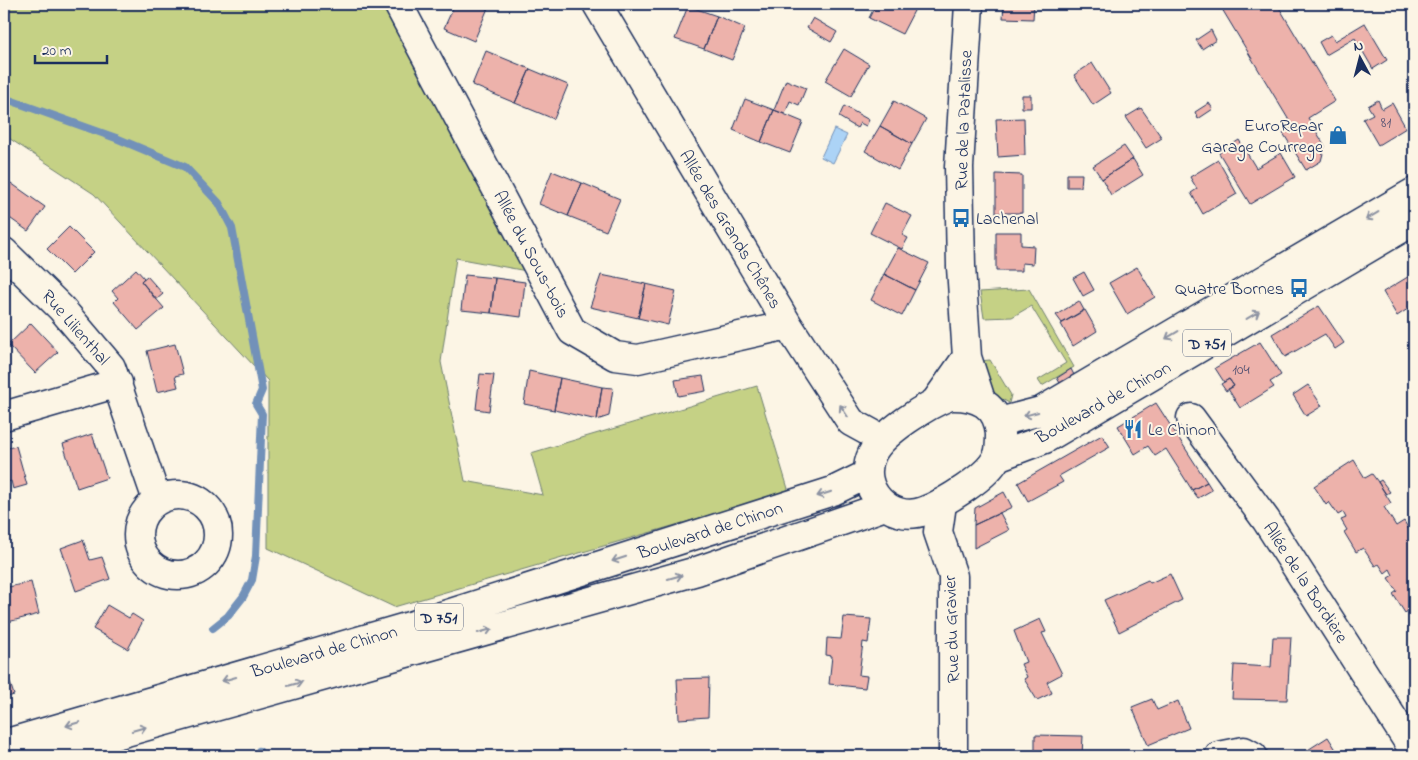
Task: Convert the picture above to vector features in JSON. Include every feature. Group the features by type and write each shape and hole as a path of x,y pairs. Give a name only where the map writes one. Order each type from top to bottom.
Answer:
{"main road":[{"name":"Allée du Sous-bois","path":"398,4 572,331 615,356 638,359 788,325"},
{"name":"Allée des Grands Chênes","path":"596,4 788,325 850,422 882,439"},
{"name":"Rue de la Patalisse","path":"969,4 960,167 961,267 967,357 981,400"},
{"name":"Boulevard de Chinon","path":"999,422 1041,411 1414,192"},
{"name":"Boulevard de Chinon","path":"997,457 1044,439 1408,229"},
{"name":"Rue Lilienthal","path":"4,252 38,284 101,353 118,383 157,500"},
{"path":"936,401 967,357"},
{"path":"4,416 118,383"},
{"path":"950,396 963,396 981,400 993,410 999,422 1000,440 997,457 986,471 942,504 908,515 896,513 878,499 871,487 868,474 872,453 882,439 936,401 950,396"},
{"name":"Allée de la Bordière","path":"1191,418 1266,520 1414,751"},
{"name":"Boulevard de Chinon","path":"4,744 410,626 833,491 868,474"},
{"name":"Rue du Gravier","path":"942,504 938,532 952,576 953,756"},
{"name":"Boulevard de Chinon","path":"41,756 697,570 885,506"},
{"path":"1219,756 1244,751 1253,756"}],"green space":[{"path":"4,4 398,4 543,274 456,258 441,362 465,481 543,495 531,453 757,386 789,492 394,607 268,548 268,381 94,194 4,135"},
{"path":"1029,289 1074,367 1042,386 1038,380 1066,363 1031,306 1012,317 984,318 980,292"},
{"path":"990,360 1011,395 1009,403 993,394 979,361"}],"water":[{"path":"834,129 847,135 833,163 821,157"}],"building":[{"path":"455,4 478,4 488,8 474,41 444,28"},
{"path":"876,4 910,4 916,7 902,34 869,18"},
{"path":"1004,4 1034,4 1033,19 1003,18"},
{"path":"1219,4 1277,4 1335,101 1308,118 1325,146 1321,161 1306,170 1283,133 1293,127"},
{"path":"688,6 717,16 704,49 675,39"},
{"path":"717,16 745,28 732,60 704,49"},
{"path":"813,18 837,32 831,42 807,28"},
{"path":"1365,23 1387,60 1373,69 1355,38 1326,55 1319,42 1331,35 1335,41"},
{"path":"1211,30 1216,40 1202,49 1196,40"},
{"path":"844,49 869,64 851,96 825,81"},
{"path":"486,51 530,69 515,103 472,85"},
{"path":"1092,63 1111,93 1093,105 1074,75"},
{"path":"530,69 568,85 554,119 515,103"},
{"path":"786,80 806,88 799,105 790,101 785,114 774,110"},
{"path":"1022,95 1031,95 1031,108 1022,108"},
{"path":"745,99 774,110 761,142 733,130"},
{"path":"1378,100 1382,109 1392,103 1406,128 1378,145 1363,119 1373,114 1368,106"},
{"path":"894,101 926,119 912,144 880,126"},
{"path":"1209,103 1213,109 1198,119 1195,112"},
{"path":"844,106 869,120 866,126 860,123 857,128 839,117"},
{"path":"1141,108 1162,138 1146,148 1126,117"},
{"path":"774,110 803,122 790,153 761,142"},
{"path":"1024,118 1025,155 998,157 996,119"},
{"path":"880,126 912,144 898,170 865,151"},
{"path":"1239,140 1256,168 1281,153 1295,177 1250,204 1219,153"},
{"path":"1124,146 1133,159 1102,179 1093,166"},
{"path":"1133,159 1143,175 1111,195 1102,179"},
{"path":"1218,160 1237,194 1203,214 1191,193 1197,189 1190,177"},
{"path":"552,171 582,183 568,216 539,204"},
{"path":"996,174 1022,175 1022,213 996,213"},
{"path":"1067,174 1082,174 1081,187 1067,187"},
{"path":"8,181 45,207 28,231 4,214 4,186"},
{"path":"582,183 620,199 606,231 568,216"},
{"path":"885,203 912,216 902,235 908,238 902,249 870,233"},
{"path":"69,227 94,252 72,274 47,249"},
{"path":"996,232 1021,232 1021,245 1034,246 1033,264 1022,263 1022,271 996,271"},
{"path":"898,248 929,263 915,290 884,274"},
{"path":"1137,267 1155,297 1127,314 1109,283"},
{"path":"136,269 144,278 141,281 164,308 138,330 114,302 118,298 112,291"},
{"path":"1084,272 1094,290 1083,296 1073,278"},
{"path":"884,274 915,290 902,316 871,300"},
{"path":"465,275 495,278 491,313 461,310"},
{"path":"601,275 646,284 638,318 590,307"},
{"path":"1411,275 1414,280 1414,305 1397,316 1383,292"},
{"path":"147,276 163,294 156,300 141,281"},
{"path":"495,278 525,282 521,317 491,313"},
{"path":"646,284 676,291 668,325 638,318"},
{"path":"1079,301 1084,310 1062,323 1056,315"},
{"path":"1319,306 1344,343 1335,349 1325,334 1285,357 1272,334"},
{"path":"1085,310 1097,331 1073,346 1061,324"},
{"path":"31,323 58,352 35,373 8,345"},
{"path":"1260,342 1281,375 1270,382 1274,387 1240,408 1228,389 1234,386 1229,379 1224,382 1215,368"},
{"path":"175,344 183,374 175,376 178,387 157,392 147,351"},
{"path":"1071,369 1074,375 1060,383 1057,378"},
{"path":"529,371 560,378 554,410 524,404"},
{"path":"480,374 494,375 489,411 476,409"},
{"path":"703,376 706,391 678,396 675,380"},
{"path":"560,378 602,387 597,420 554,410"},
{"path":"1229,379 1234,386 1226,391 1221,384"},
{"path":"1308,385 1322,406 1306,416 1293,395"},
{"path":"602,387 613,388 609,416 597,420"},
{"path":"1156,403 1207,482 1192,490 1166,449 1155,456 1148,446 1135,454 1118,426"},
{"path":"92,434 107,478 77,488 63,444"},
{"path":"1102,435 1110,447 1059,476 1063,482 1028,501 1018,483"},
{"path":"16,446 27,485 13,489 11,481 4,483 4,449"},
{"path":"1354,460 1365,478 1372,474 1378,482 1391,503 1384,507 1396,526 1404,521 1414,538 1414,607 1405,613 1393,594 1397,591 1388,578 1393,575 1390,569 1385,573 1379,564 1375,566 1363,548 1356,552 1344,532 1347,530 1341,520 1346,518 1343,512 1338,515 1329,502 1326,505 1314,486"},
{"path":"1381,480 1390,492 1386,494 1378,482"},
{"path":"1207,482 1212,490 1198,498 1192,490"},
{"path":"1004,492 1012,507 974,525 975,508"},
{"path":"1000,513 1009,530 974,548 974,525"},
{"path":"83,540 90,560 102,557 110,579 76,591 61,548"},
{"path":"1170,574 1182,600 1119,632 1104,600 1148,580 1150,583"},
{"path":"31,582 39,614 4,623 4,588"},
{"path":"107,605 129,618 132,614 143,621 128,649 93,629"},
{"path":"844,617 871,619 868,643 863,642 859,675 867,676 865,688 829,684 832,656 826,655 827,638 841,639"},
{"path":"1040,619 1046,632 1042,633 1062,674 1047,682 1052,693 1037,700 1024,679 1027,677 1021,664 1026,662 1014,631"},
{"path":"1273,637 1291,637 1287,700 1232,699 1234,665 1271,667"},
{"path":"4,664 14,695 4,698"},
{"path":"709,678 708,717 679,719 677,679"},
{"path":"1152,699 1157,710 1178,701 1189,728 1148,745 1132,707"},
{"path":"1035,735 1083,736 1082,756 1035,756"},
{"path":"1328,737 1340,756 1305,756 1303,753"}],"waterway":[{"path":"4,98 116,138 185,167 219,203 232,228 262,390 256,404 262,414 256,556 252,580 243,597 228,616 213,628"},
{"path":"257,756 259,751"}],"place":[{"name":"EuroRepar Garage Courrege","path":"1338,135"},
{"name":"Lachenal","path":"961,218"},
{"name":"Quatre Bornes","path":"1299,288"},
{"name":"Le Chinon","path":"1133,429"}]}
